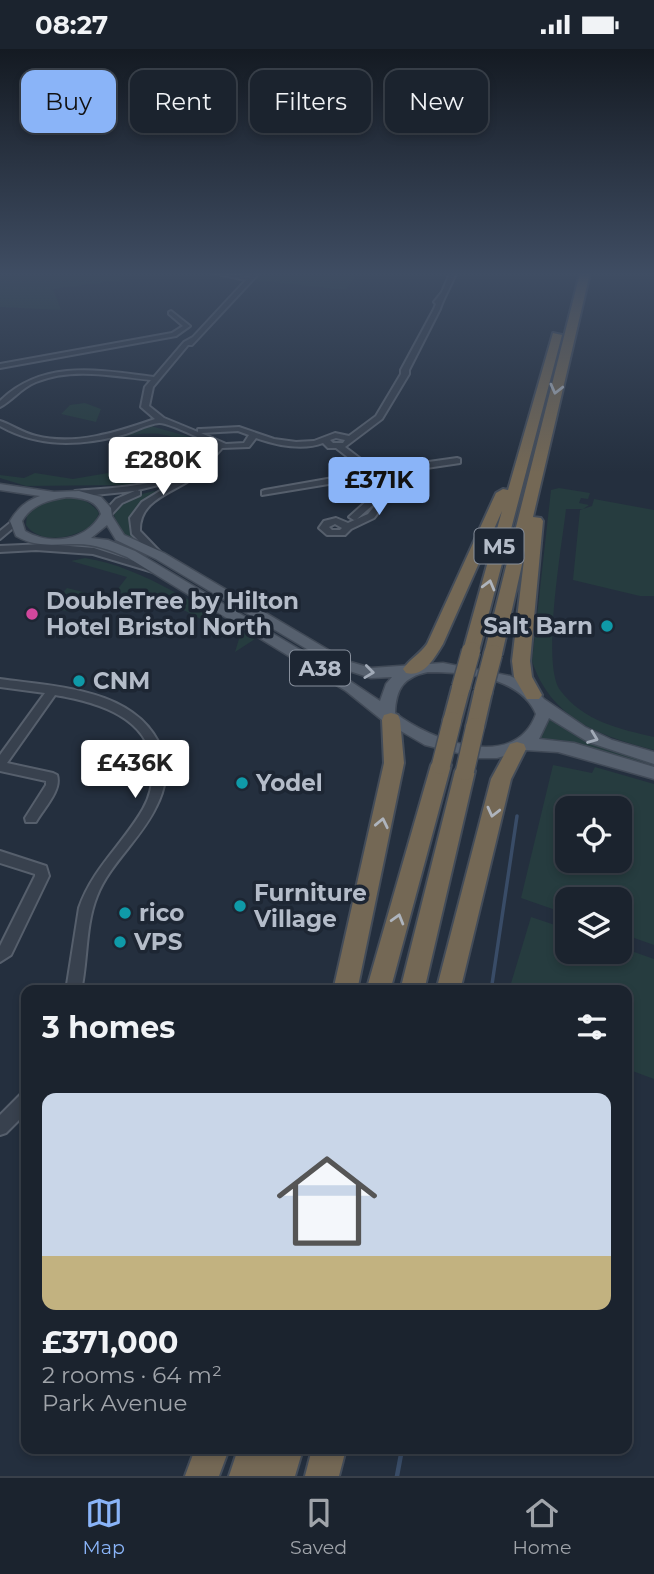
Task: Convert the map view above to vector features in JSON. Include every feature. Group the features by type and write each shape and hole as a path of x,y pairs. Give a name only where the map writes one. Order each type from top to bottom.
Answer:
{"highway":[{"name":"M5","path":"379,985 555,340"},
{"name":"M5","path":"413,985 569,340"},
{"name":"M5","path":"410,670 427,657 435,644 527,442"},
{"name":"M5","path":"535,475 537,506 521,661 523,677 536,699"},
{"path":"346,985 394,763 389,718"},
{"path":"450,985 501,779 521,747"},
{"path":"202,1476 210,1454"},
{"path":"246,1476 253,1454"},
{"path":"278,1476 285,1454"},
{"path":"322,1476 328,1454"}],"main road":[{"path":"0,487 23,492 71,494 97,499 105,506 107,516 91,533 70,541 41,541 25,537 18,529 9,503 0,497"},
{"path":"17,520 22,511 36,501 71,494"},
{"name":"A38","path":"107,516 120,537 355,689 389,718"},
{"name":"A38","path":"70,541 112,545 157,563 342,664 371,673 410,670"},
{"path":"654,758 625,751 578,732 519,685 500,677 453,667 410,670 390,690 389,718 433,742 479,751 545,743 654,773"},
{"path":"521,747 541,724 542,714 536,699"}],"street":[{"path":"0,366 148,340"},
{"path":"192,340 156,379 146,394 149,409 161,421 219,443 303,448 346,439 373,423 382,414 421,340"},
{"path":"0,405 20,388 65,372 101,372 156,379"},
{"path":"0,423 27,436 83,441 120,434 161,421"},
{"path":"191,431 222,432 239,429 253,436 296,444 331,444 378,473"},
{"path":"219,443 216,438 222,432"},
{"path":"331,444 332,435 346,439 378,473 386,497 371,516 344,524"},
{"path":"157,563 135,532 135,518 145,504 242,446 253,439 253,436"},
{"path":"71,494 140,487 175,478 207,461 219,443"},
{"path":"265,493 457,461"},
{"path":"107,516 115,504 127,496 187,478"},
{"path":"0,536 17,520"},
{"path":"38,548 70,541"},
{"path":"0,549 94,551 157,563"},
{"path":"0,683 90,697 127,713 142,726 156,746 160,770 159,785 145,817 108,865 90,895 81,927 74,985"},
{"path":"31,818 52,786 53,778 0,765 52,691"},
{"path":"0,857 36,866 41,870 42,876 6,950 0,955"},
{"path":"0,1127 21,1109"}],"green space":[{"path":"85,403 101,409 96,422 61,414 70,405"},
{"path":"151,426 204,441 210,445 210,450 185,468 163,477 126,485 26,486 0,478 0,475 24,478 35,473 73,479 120,471 147,470 170,465 183,458 182,443 161,434 149,433 87,444"},
{"path":"559,488 590,493 588,499 581,498 579,503 589,505 583,509 566,509 552,631 552,656 560,690 579,709 602,722 654,737 654,750 615,738 580,722 551,697 540,681 532,661 551,490"},
{"path":"157,492 137,507 130,519 133,534 139,543 120,532 114,515 126,501"},
{"path":"58,498 75,498 91,504 99,513 94,524 78,533 59,538 40,536 32,532 26,525 27,514 40,504"},
{"path":"594,499 654,510 654,596 640,596 573,580 580,510 592,506"},
{"path":"85,558 108,563 151,580 255,639 235,652 239,639 151,593 126,600 114,594 127,577 71,561"},
{"path":"67,588 87,593 70,612 50,607"},
{"path":"547,716 598,743 654,762 654,768 561,740 539,739"},
{"path":"553,765 592,773 595,767 654,784 654,945 632,937 632,887 555,887 555,910 521,898"},
{"path":"531,917 555,925 555,964 632,964 632,951 654,959 654,1079 632,1071 632,985 511,985"}],"waterway":[{"path":"492,985 517,816"},
{"path":"397,1476 401,1454"}],"place":[{"name":"DoubleTree by Hilton Hotel Bristol North","path":"32,614"},
{"name":"Salt Barn","path":"607,626"},
{"name":"CNM","path":"79,681"},
{"name":"Yodel","path":"242,783"},
{"name":"Furniture Village","path":"240,906"},
{"name":"rico","path":"125,913"},
{"name":"VPS","path":"120,942"}]}
